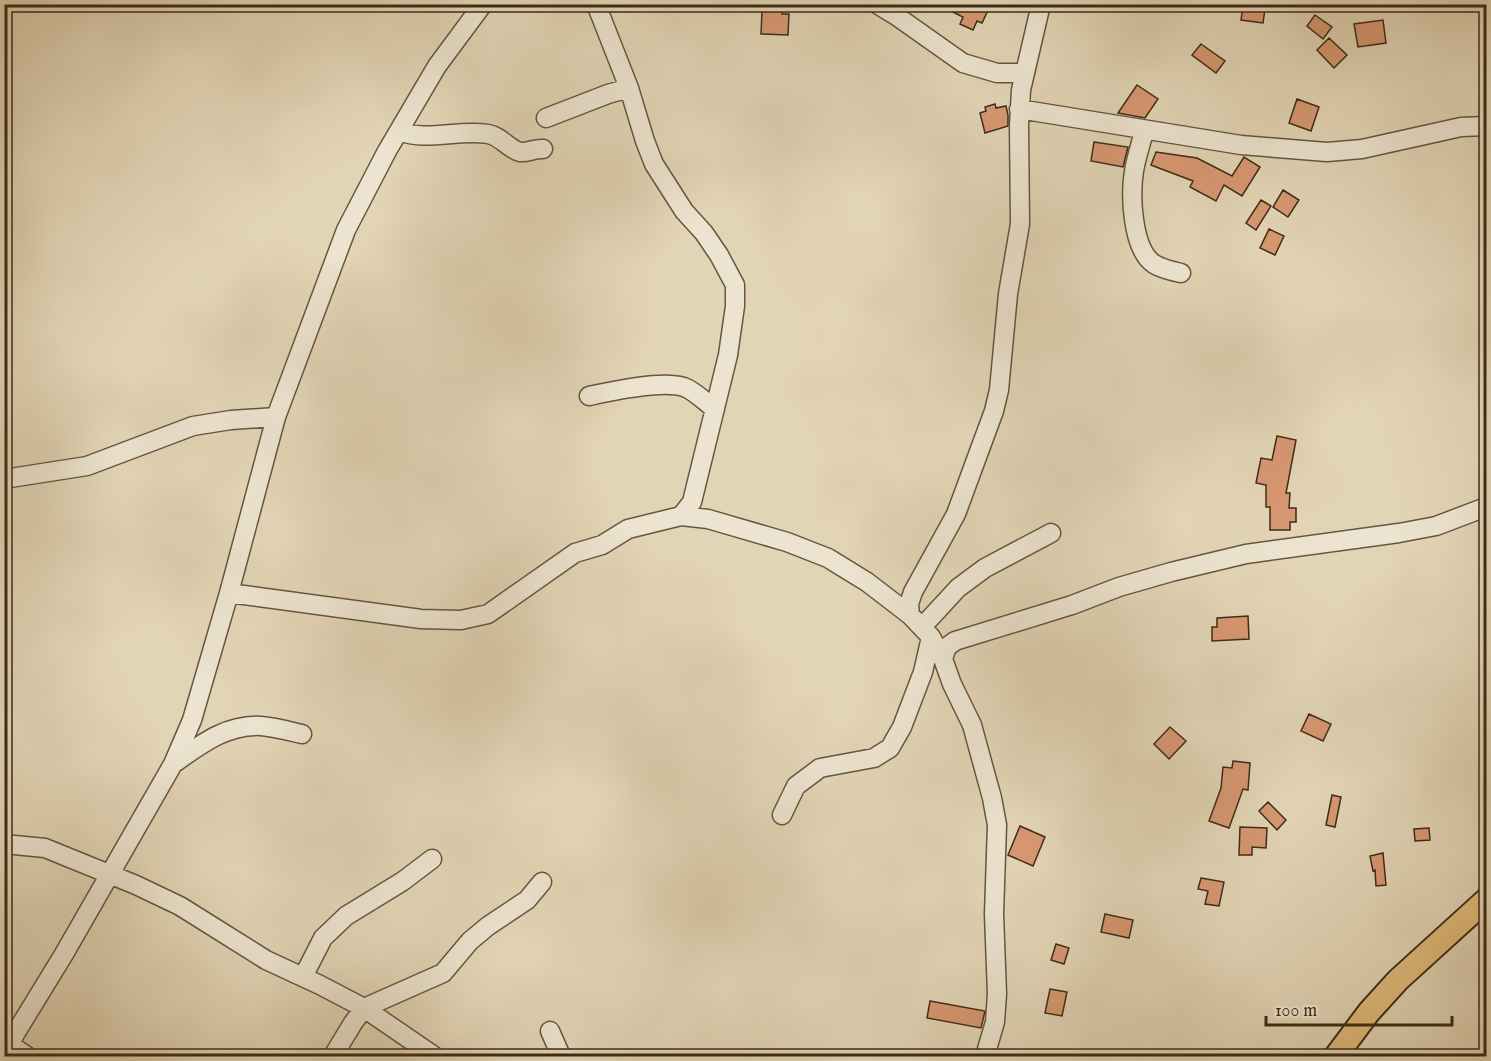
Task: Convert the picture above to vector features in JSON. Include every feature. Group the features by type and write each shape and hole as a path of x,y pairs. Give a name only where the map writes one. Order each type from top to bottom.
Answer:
{"main road":[{"path":"1336,1056 1369,1012 1398,980 1486,900"}],"street":[{"path":"27,1056 7,1048 173,764 192,720 230,593 276,417 346,230 437,66 483,4"},
{"path":"596,4 629,88 654,164 684,211 704,233 719,255 735,285 735,306 728,355 692,502 681,516"},
{"path":"877,4 963,63 997,73 1024,73"},
{"path":"985,1056 995,1022 997,994 994,914 997,825 972,725 952,684 944,659 909,604 913,592 956,514 994,411 999,390 1008,294 1020,224 1019,109 1024,73 1041,4"},
{"path":"546,118 629,88"},
{"path":"1019,109 1241,146 1327,152 1362,149 1461,127 1486,126"},
{"path":"399,131 413,136 450,132 489,134 499,137 514,150 522,152 543,148"},
{"path":"1144,131 1134,172 1133,202 1137,237 1143,252 1153,264 1180,273"},
{"path":"589,396 625,389 675,386 692,392 715,409"},
{"path":"4,479 87,466 193,426 231,420 276,417"},
{"path":"944,659 947,647 955,641 1072,605 1119,586 1246,554 1399,533 1436,525 1486,507"},
{"path":"230,593 421,619 461,620 488,614 575,553 602,545 627,529 681,516 708,519 787,542 828,558 867,582 921,626"},
{"path":"782,815 796,786 820,768 874,758 890,748 902,727 923,672 921,626 958,588 985,568 1051,533"},
{"path":"173,764 230,729 261,726 302,734"},
{"path":"4,844 45,848 180,906 266,960 364,1008 434,1056"},
{"path":"303,977 323,938 346,916 403,881 432,859"},
{"path":"333,1056 364,1008 443,973 470,941 527,900 542,882"},
{"path":"550,1031 561,1056"}],"building":[{"path":"937,4 991,4 982,23 977,21 973,30 960,24 963,17"},
{"path":"768,6 782,7 782,14 789,14 788,35 761,34 762,11 768,11"},
{"path":"1243,6 1265,9 1263,23 1241,20"},
{"path":"1315,15 1332,27 1323,39 1307,26"},
{"path":"1383,20 1386,43 1358,47 1354,24"},
{"path":"1329,38 1347,55 1334,68 1317,50"},
{"path":"1201,44 1225,61 1216,73 1192,55"},
{"path":"1137,85 1158,99 1145,118 1118,113"},
{"path":"1297,99 1319,107 1311,131 1289,123"},
{"path":"995,104 996,108 1006,106 1008,126 985,133 980,113 986,111 985,107"},
{"path":"1094,142 1128,147 1123,167 1091,161"},
{"path":"1156,152 1197,158 1232,176 1244,157 1260,167 1242,196 1224,185 1216,201 1190,187 1193,181 1151,165"},
{"path":"1283,190 1299,200 1288,217 1273,207"},
{"path":"1261,200 1271,206 1256,230 1246,223"},
{"path":"1269,229 1284,236 1275,255 1260,248"},
{"path":"1277,436 1296,440 1286,493 1290,493 1289,508 1296,508 1296,522 1290,522 1290,530 1270,530 1270,507 1266,507 1266,485 1256,483 1261,458 1272,460"},
{"path":"1248,616 1249,639 1212,641 1212,627 1217,627 1217,618"},
{"path":"1309,714 1331,724 1323,741 1301,731"},
{"path":"1170,727 1186,741 1169,759 1154,744"},
{"path":"1233,761 1250,763 1248,790 1243,789 1229,828 1209,821 1221,788 1223,767 1232,768"},
{"path":"1332,795 1341,797 1335,827 1326,825"},
{"path":"1268,802 1286,820 1277,830 1259,811"},
{"path":"1020,826 1045,837 1033,866 1008,855"},
{"path":"1240,827 1267,828 1266,848 1252,847 1252,855 1239,855"},
{"path":"1429,828 1430,840 1415,841 1414,829"},
{"path":"1383,853 1386,885 1376,886 1375,870 1373,871 1370,856"},
{"path":"1201,878 1224,882 1219,906 1205,904 1208,891 1198,889"},
{"path":"1105,914 1133,920 1129,938 1101,932"},
{"path":"1056,944 1069,948 1064,964 1051,960"},
{"path":"1050,989 1067,992 1062,1016 1045,1013"},
{"path":"930,1001 985,1011 981,1028 927,1018"}]}
